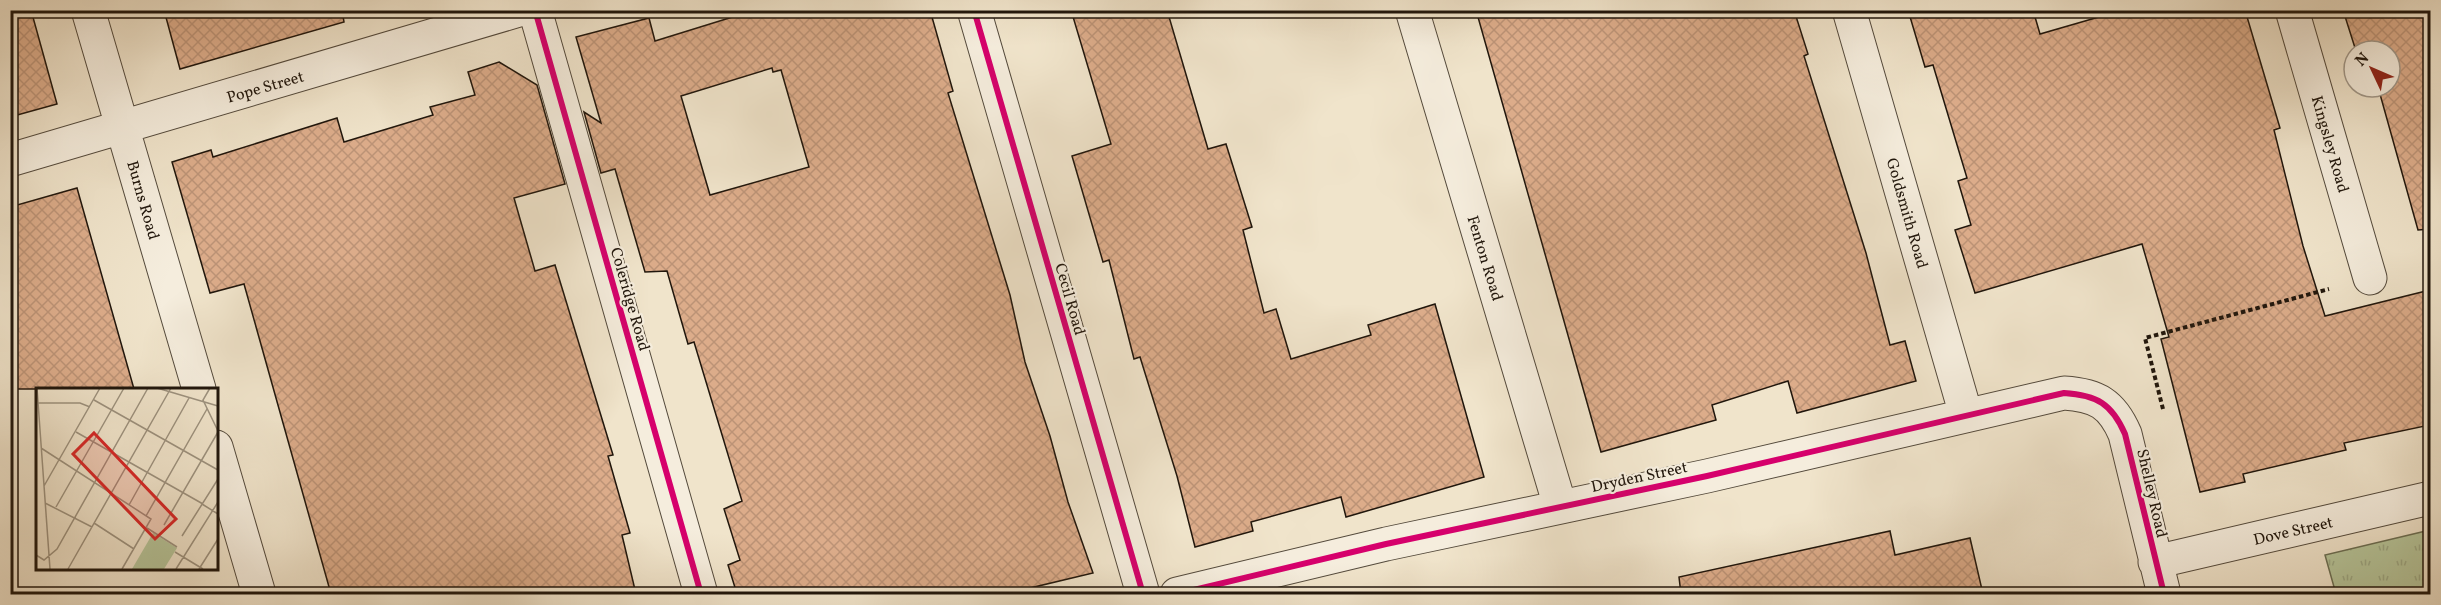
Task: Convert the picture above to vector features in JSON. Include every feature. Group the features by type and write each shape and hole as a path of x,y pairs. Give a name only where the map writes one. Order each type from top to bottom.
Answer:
{"street":[{"name":"Burns Road","path":"88,10 199,388"},
{"name":"Pope Street","path":"10,160 519,10"},
{"name":"Coleridge Road","path":"535,10 702,594"},
{"name":"Cecil Road","path":"974,10 1143,594"},
{"name":"Fenton Road","path":"1412,10 1560,506"},
{"name":"Goldsmith Road","path":"1849,10 1966,415"},
{"name":"Kingsley Road","path":"2292,10 2370,278"},
{"name":"Dryden Street","path":"1177,594 1560,506 1707,476 2064,393 2085,394 2104,404"},
{"name":"Shelley Road","path":"2104,404 2118,417 2125,434 2164,594"},
{"path":"218,454 259,594"},
{"name":"Dove Street","path":"2155,562 2430,498"}],"path":[{"path":"2165,417 2145,338 2370,278"}],"green space":[{"path":"2430,530 2430,594 2336,594 2325,555"}],"building":[{"path":"10,10 31,10 57,104 10,117"},
{"path":"164,10 342,10 344,22 180,69"},
{"path":"755,10 930,10 953,91 948,93 1010,295 1025,362 1050,436 1068,502 1093,573 1005,594 737,594 728,565 740,560 724,509 742,501 694,342 688,344 667,271 645,272 615,169 601,173 584,112 601,123 576,37 649,18 655,41","holes":["772,68 773,72 781,70 809,167 710,195 681,96"]},
{"path":"1071,10 1167,10 1208,149 1226,144 1252,227 1243,230 1264,313 1276,309 1291,359 1371,335 1368,325 1435,304 1484,477 1346,517 1341,497 1251,522 1253,531 1195,547 1177,476 1140,357 1134,359 1109,260 1103,262 1072,156 1111,144"},
{"path":"1476,10 1794,10 1808,54 1804,56 1866,253 1890,345 1905,341 1916,381 1797,413 1788,381 1712,405 1716,420 1601,452"},
{"path":"1908,10 2033,10 2040,34 2123,10 2245,10 2280,128 2274,130 2303,246 2325,316 2430,290 2430,425 2344,443 2346,450 2243,474 2245,482 2200,492 2161,339 2169,337 2142,244 1975,293 1955,230 1971,225 1958,181 1967,178 1933,65 1925,67"},
{"path":"2343,10 2430,10 2430,229 2418,230 2381,99 2402,99 2402,39 2352,39"},
{"path":"499,62 537,85 565,184 514,198 535,271 555,265 613,455 608,456 630,533 622,535 636,594 331,594 244,284 210,293 172,162 211,150 213,157 337,118 344,142 433,115 430,107 475,95 468,72"},
{"path":"77,188 134,388 10,389 10,207"},
{"path":"1890,531 1895,555 1970,538 1983,594 1681,594 1679,577"}],"cycle path":[{"path":"535,10 701,594"},
{"path":"974,10 1143,594"},
{"path":"1177,594 1386,544 1707,476 2064,393 2086,396 2102,403 2115,415 2125,434 2164,594"}]}
